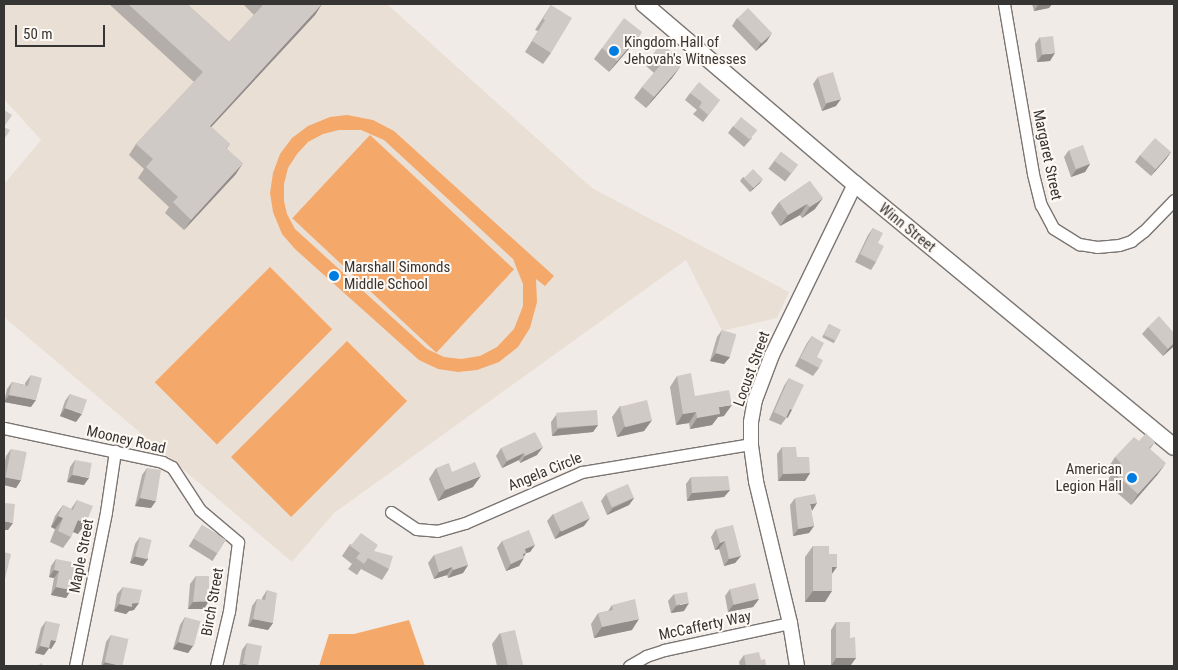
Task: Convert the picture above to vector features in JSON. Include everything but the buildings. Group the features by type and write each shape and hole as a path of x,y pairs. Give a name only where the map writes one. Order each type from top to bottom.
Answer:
{"main road":[{"name":"Winn Street","path":"644,4 855,184 1174,447"}],"street":[{"name":"Margaret Street","path":"1004,4 1033,174 1041,205 1053,228 1080,244 1097,248 1120,245 1131,241 1174,200"},
{"name":"Locust Street","path":"797,666 790,623 756,481 750,444 752,416 760,386 796,304 855,184"},
{"name":"Mooney Road","path":"4,428 168,464 176,472 200,510 238,542"},
{"name":"Angela Circle","path":"391,512 416,529 438,531 465,523 547,485 582,472 606,466 750,444"},
{"name":"Maple Street","path":"75,666 106,512 115,451"},
{"name":"Birch Street","path":"216,666 229,611 238,542"},
{"name":"McCafferty Way","path":"629,666 646,656 664,650 790,623"}],"shaded area":[{"name":"Marshall Simonds Middle School","path":"4,4 387,4 592,188 789,292 777,318 722,331 686,260 334,513 292,562 4,317 4,184 41,140 4,99"},
{"path":"347,115 373,120 394,131 554,276 545,286 536,279 537,302 530,328 518,347 499,362 477,370 458,372 438,369 419,360 295,249 282,234 273,212 270,193 273,173 280,154 292,138 308,126 330,117","holes":["339,130 361,130 384,140 513,259 523,284 523,306 514,329 497,347 480,356 461,359 444,357 427,349 295,229 287,214 284,201 284,184 288,168 297,154 308,142 323,134"]},
{"path":"370,135 514,269 436,353 292,218"},
{"path":"270,267 332,329 217,444 155,382"},
{"path":"347,341 407,401 291,517 231,457"},
{"path":"409,620 425,666 319,666 329,634 354,634"}],"place":[{"name":"Kingdom Hall of Jehovah's Witnesses","path":"614,51"},
{"name":"Marshall Simonds Middle School","path":"334,276"},
{"name":"American Legion Hall","path":"1132,478"}]}
